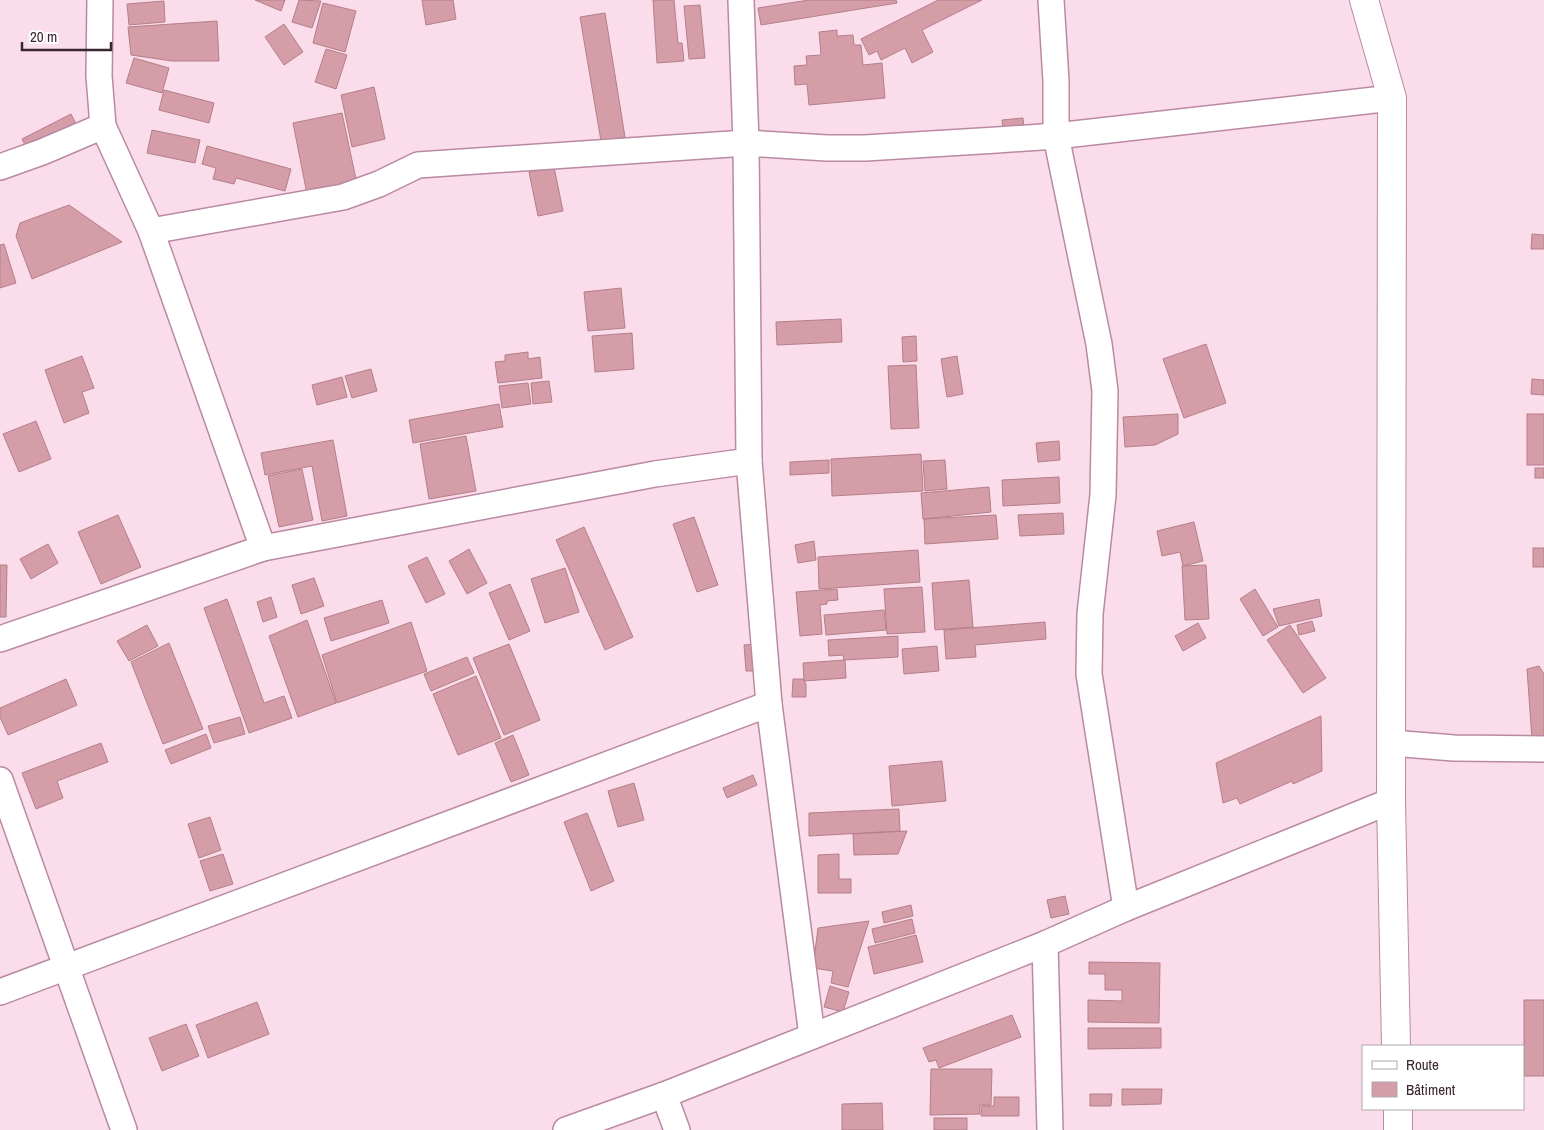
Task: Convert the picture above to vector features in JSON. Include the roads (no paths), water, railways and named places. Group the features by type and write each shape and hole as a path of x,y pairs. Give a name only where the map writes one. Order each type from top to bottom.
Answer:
{"street":[{"path":"100,0 99,76 103,126 151,231 262,548"},
{"path":"741,0 746,143 748,461 769,704 812,1036"},
{"path":"1051,0 1056,81 1056,136 1100,344 1105,391 1103,495 1090,614 1089,674 1126,908"},
{"path":"1364,0 1392,98 1391,801 1396,1045"},
{"path":"151,231 343,197 379,184 418,164 746,143 827,148 866,148 1056,136 1392,98"},
{"path":"0,168 103,126"},
{"path":"0,639 262,548 655,474 748,461"},
{"path":"0,992 769,704"},
{"path":"1391,743 1454,748 1544,750"},
{"path":"0,780 124,1130"},
{"path":"566,1130 664,1095 1045,944 1126,908 1391,801"},
{"path":"1045,944 1050,1130"},
{"path":"664,1095 677,1130"},
{"path":"1398,1110 1398,1130"}]}
